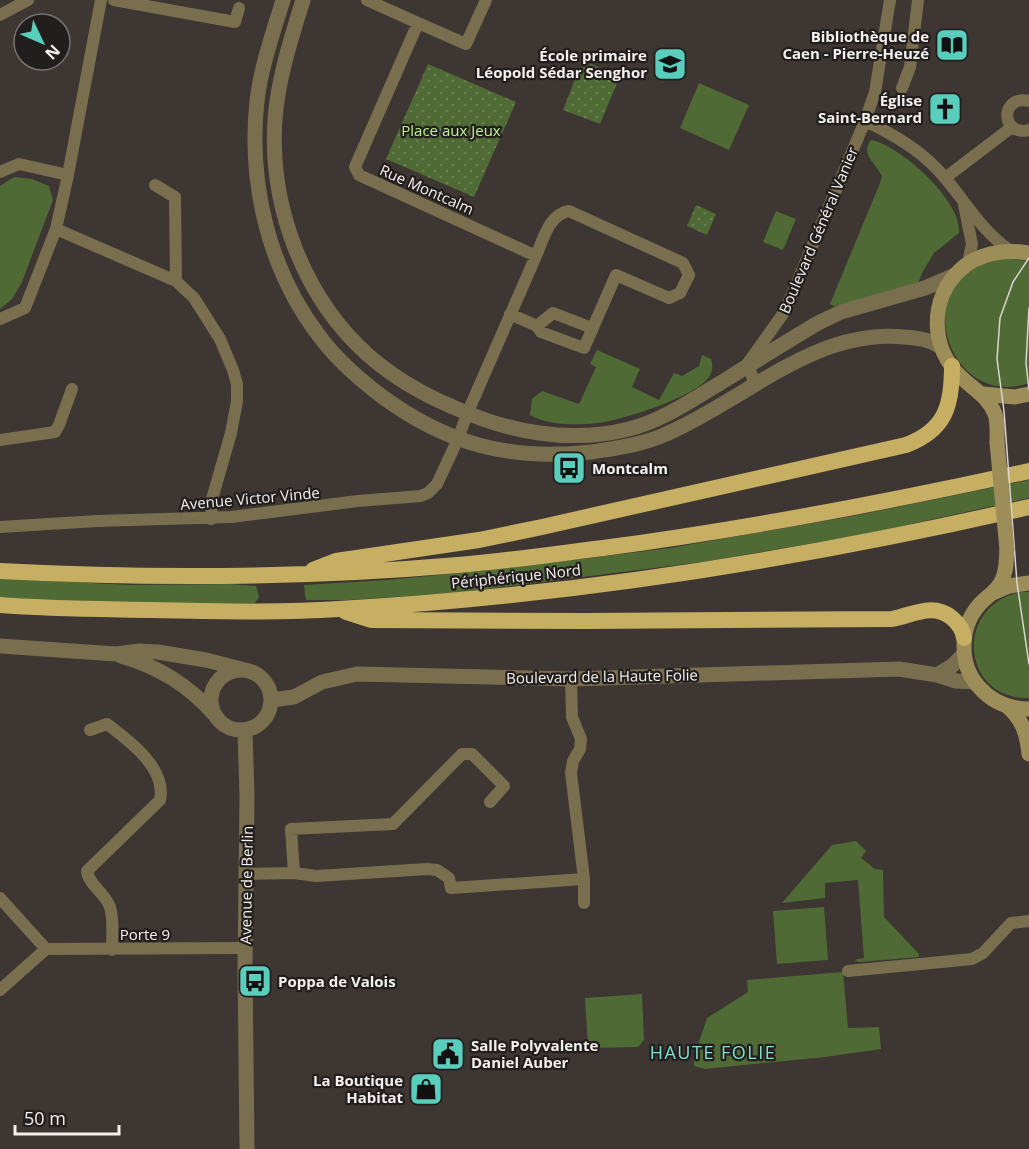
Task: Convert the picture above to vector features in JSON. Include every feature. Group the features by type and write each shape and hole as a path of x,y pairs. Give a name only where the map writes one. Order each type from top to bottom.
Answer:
{"highway":[{"path":"305,574 336,561 479,540 906,445 928,435 941,421 950,400 952,366"},
{"name":"Périphérique Nord","path":"0,571 82,575 305,574 371,572 461,565 741,528 858,507 1029,471"},
{"name":"Périphérique Nord","path":"0,605 37,608 232,612 336,609 450,601 586,587 755,562 864,542 1029,507"},
{"path":"336,609 371,620 597,621 892,619 934,609 955,620 963,632 964,646"}],"main road":[{"path":"1029,253 1011,251 983,256 968,262 953,276 940,299 936,330 939,346 952,366 960,377 983,394 995,415 1007,550 1005,574 993,593 979,605 972,615 964,646 968,669 975,682 988,696 1007,706 1017,716 1027,732 1029,754"},
{"path":"983,394 1015,397 1029,394"},
{"path":"993,593 1009,586 1029,583"},
{"path":"1007,706 1029,709"}],"street":[{"path":"0,15 28,0"},
{"path":"0,319 25,308 56,229 101,0"},
{"path":"114,0 235,22 239,8"},
{"name":"Boulevard Général Vanier","path":"283,0 262,77 255,122 260,201 277,260 304,316 338,359 392,404 424,424 462,427 499,425 536,432 579,435 618,431 645,424 668,413 818,323 841,312 925,288 953,276"},
{"name":"Boulevard Général Vanier","path":"303,0 281,79 274,137 283,212 296,250 329,311 367,354 490,449 525,454 574,453 621,448 651,440 675,430 812,354 843,343 892,336 922,339 939,346"},
{"path":"367,0 466,44 486,0"},
{"name":"Boulevard Général Vanier","path":"747,366 785,311 865,121 875,92 890,0"},
{"path":"902,88 910,67 918,0"},
{"name":"Rue Montcalm","path":"418,23 355,167 359,175 536,256"},
{"path":"1029,101 1021,100 1009,108 1007,118 1011,127 1021,132 1029,130"},
{"path":"865,121 884,130 918,152 945,178 992,237 1011,251"},
{"path":"945,178 1011,127"},
{"path":"0,172 19,164 68,175"},
{"path":"155,186 175,197 176,281"},
{"path":"963,201 972,244 968,262"},
{"path":"462,427 510,314 557,215 569,211 683,263 689,275 680,293 669,298 616,275 584,348 542,332 537,326 510,314"},
{"path":"56,229 176,281 195,298 220,339 237,384 237,401 231,433 212,500 211,519"},
{"path":"537,326 553,313 592,328"},
{"path":"747,366 754,386"},
{"path":"0,440 55,432 72,389"},
{"name":"Avenue Victor Vinde","path":"0,527 97,521 211,519 358,501 421,496 428,493 436,484 462,427"},
{"path":"0,646 116,654 139,651 158,652 206,660 249,670 265,681 270,693 270,707 263,720 252,728 230,728 223,724 195,694 174,678 139,661 116,654"},
{"path":"937,675 952,666 964,646"},
{"name":"Boulevard de la Haute Folie","path":"271,700 294,697 322,682 357,674 571,679 899,669 937,675 956,681 975,682"},
{"path":"214,714 210,702 215,683 230,671 249,670"},
{"path":"571,679 572,717 581,739 580,749 573,761 571,772 584,879 584,903"},
{"path":"90,730 107,724 132,743 151,763 162,791 160,800 87,871 88,877 110,905 113,920 112,950"},
{"name":"Avenue de Berlin","path":"245,729 247,1149"},
{"path":"294,873 291,829 393,825 462,754 472,754 504,786 490,802"},
{"path":"246,874 294,873 316,876 427,869 437,870 449,878 451,888 584,879"},
{"path":"0,898 46,949 0,990"},
{"path":"848,971 966,960 983,953 1011,923 1029,921"},
{"name":"Porte 9","path":"46,949 245,948"}],"green space":[{"name":"Place aux Jeux","path":"428,64 516,102 474,197 386,159"},
{"path":"591,64 608,71 617,83 600,124 563,110 579,69"},
{"path":"699,83 749,105 729,150 680,128"},
{"path":"871,140 898,152 913,163 941,191 958,220 959,233 934,253 917,286 834,306 830,304 882,176 868,154 868,145"},
{"path":"14,177 32,179 49,186 53,200 22,282 12,299 0,309 0,186"},
{"path":"696,205 716,214 707,235 687,226"},
{"path":"776,211 796,219 783,250 763,242"},
{"path":"1000,258 1029,261 1029,383 1003,387 980,380 963,366 951,346 945,324 948,301 958,281 978,266"},
{"path":"597,350 640,369 632,387 659,400 674,373 682,376 699,366 702,355 711,359 712,370 701,385 674,400 609,421 563,424 530,415 532,399 542,391 579,404 596,367 590,364"},
{"path":"1029,480 1029,498 866,534 702,562 454,593 348,600 307,600 305,596 304,585 388,580 499,569 670,548 864,514"},
{"path":"0,578 129,585 229,584 256,586 259,597 255,603 191,603 96,602 0,597"},
{"path":"1021,592 1029,592 1029,698 1006,695 990,684 979,669 974,651 976,632 984,614 999,600"},
{"path":"856,841 866,851 861,858 875,869 883,870 884,917 919,954 919,957 859,962 854,960 864,958 858,880 825,883 825,898 782,903 832,845"},
{"path":"824,907 828,960 777,964 773,911"},
{"path":"843,972 848,1028 879,1027 881,1049 705,1069 694,1066 694,1057 707,1018 748,992 747,980"},
{"path":"642,994 644,1040 638,1047 588,1048 585,998"}],"tram line":[{"path":"1029,258 1013,282 1000,318 997,359 1004,411 1017,583 1029,664"},
{"path":"1029,308 1026,363 1029,390"}],"place":[{"name":"Bibliothèque de Caen - Pierre-Heuzé","path":"952,45"},
{"name":"École primaire Léopold Sédar Senghor","path":"670,64"},
{"name":"Église Saint-Bernard","path":"945,109"},
{"name":"Montcalm","path":"569,468"},
{"name":"Poppa de Valois","path":"255,981"},
{"name":"Salle Polyvalente Daniel Auber","path":"448,1054"},
{"name":"La Boutique Habitat","path":"426,1089"}],"district":[{"name":"HAUTE FOLIE","path":"713,1052"}]}
